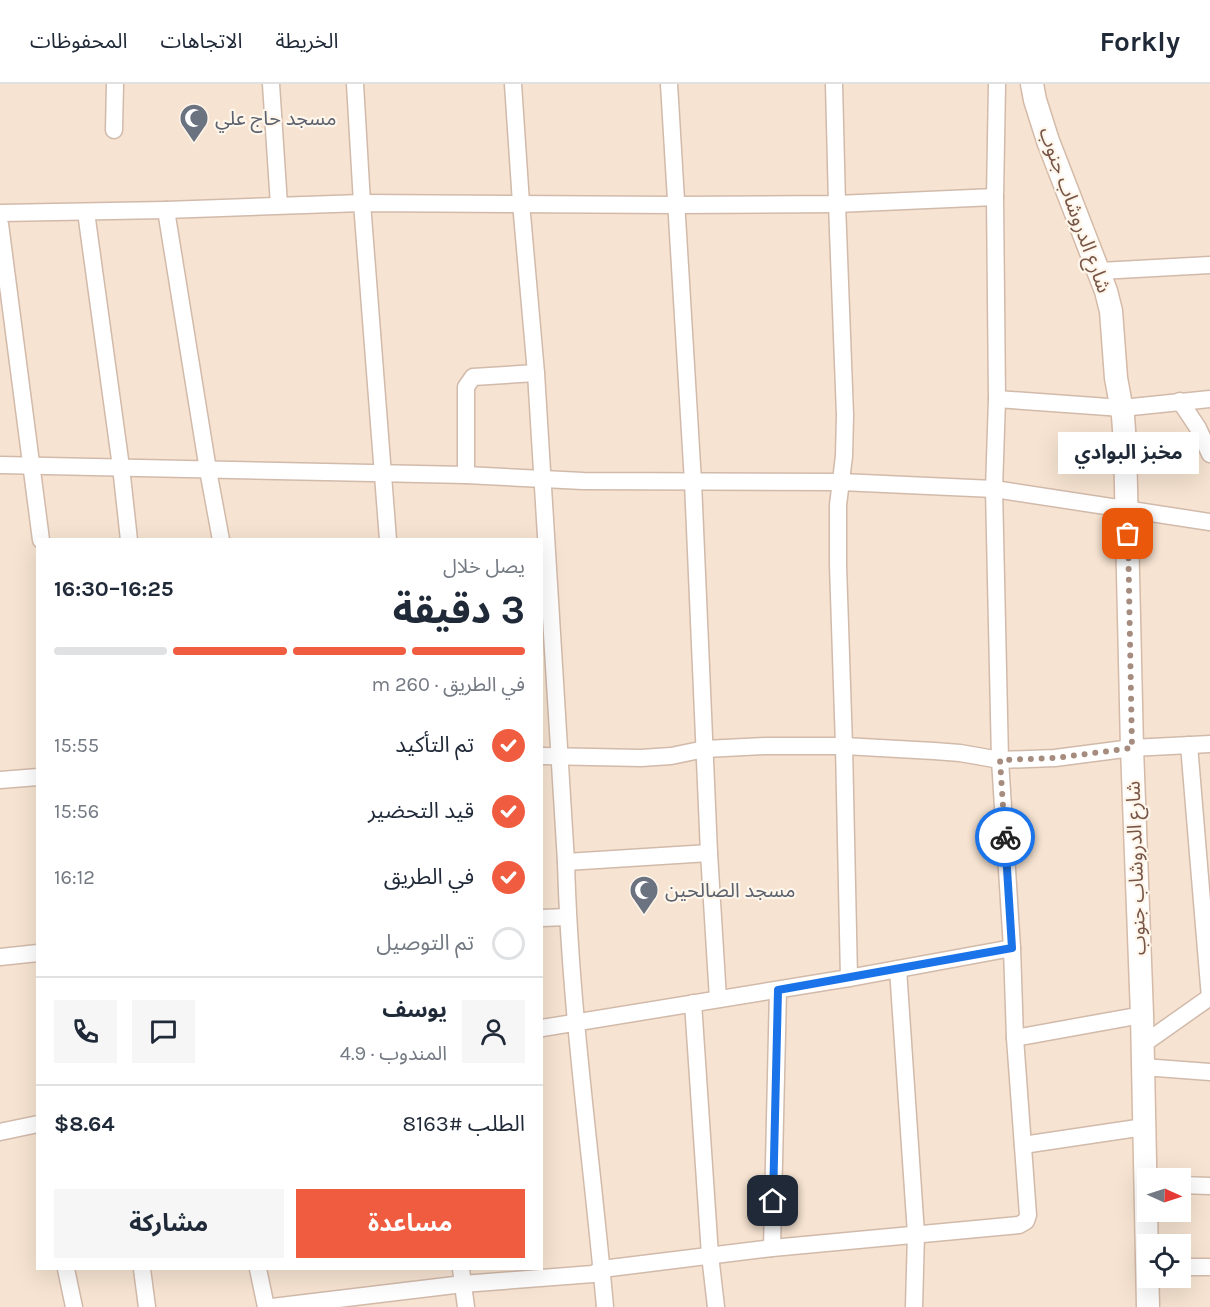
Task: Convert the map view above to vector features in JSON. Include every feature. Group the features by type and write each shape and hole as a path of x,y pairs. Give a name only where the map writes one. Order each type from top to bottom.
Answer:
{"street":[{"path":"114,130 116,84"},
{"path":"271,84 279,206"},
{"path":"355,84 388,538"},
{"path":"513,84 543,478 566,862 567,917 605,1307"},
{"path":"669,84 693,482 709,853 718,999"},
{"path":"834,84 845,416 844,456 838,505 838,565 849,978"},
{"path":"272,1307 378,1301 462,1277 593,1275 602,1269 710,1255 1019,1225 1026,1221 1028,1215 1015,1038 1012,948 1000,760 994,489 997,399 995,197 997,84"},
{"name":"شارع الدروشاب جنوب","path":"1032,84 1048,141 1106,291 1111,311 1116,378 1122,408 1125,444 1145,1168"},
{"path":"0,213 362,203 837,204 995,197"},
{"path":"166,210 220,538"},
{"path":"86,212 129,538"},
{"path":"0,224 6,324 31,466 41,538"},
{"path":"1100,271 1210,266"},
{"path":"466,475 466,387 469,381 473,377 536,373"},
{"path":"997,399 1122,408 1210,399"},
{"path":"1180,401 1198,428 1210,454"},
{"path":"0,465 466,475 583,481 841,482 994,489 1210,522"},
{"path":"543,756 641,758 671,756 705,749 844,746 934,750 1000,760 1055,758 1132,748 1210,744"},
{"path":"1142,1056 1210,997 1190,745"},
{"path":"0,780 36,777"},
{"path":"566,862 709,853"},
{"path":"543,918 567,917"},
{"path":"543,1028 849,978 1012,948"},
{"path":"0,957 36,953"},
{"path":"898,969 916,1234 914,1307"},
{"path":"772,1248 778,990"},
{"path":"693,1003 710,1255 716,1307"},
{"path":"1015,1038 1142,1015"},
{"path":"1142,1056 1210,1072"},
{"path":"0,1132 36,1125"},
{"path":"1023,1145 1144,1126"},
{"path":"1191,1185 1210,1186"},
{"path":"1191,1268 1210,1267"},
{"path":"66,1270 74,1307"},
{"path":"142,1270 147,1307"},
{"path":"258,1270 266,1307"},
{"path":"462,1277 466,1307"},
{"name":"شارع الدروشاب جنوب","path":"1148,1288 1148,1307"}],"shaded area":[{"path":"0,84 1210,84 1210,1307 0,1307"}],"way so far":[{"path":"1005,837 1000,760 1055,758 1132,748 1128,534"}],"place":[{"name":"مسجد حاج علي","path":"194,144"},
{"name":"مخبز البوادي","path":"1128,534"},
{"name":"مسجد الصالحين","path":"644,916"}],"route":[{"path":"773,1201 778,990 1012,948 1005,837"}]}
